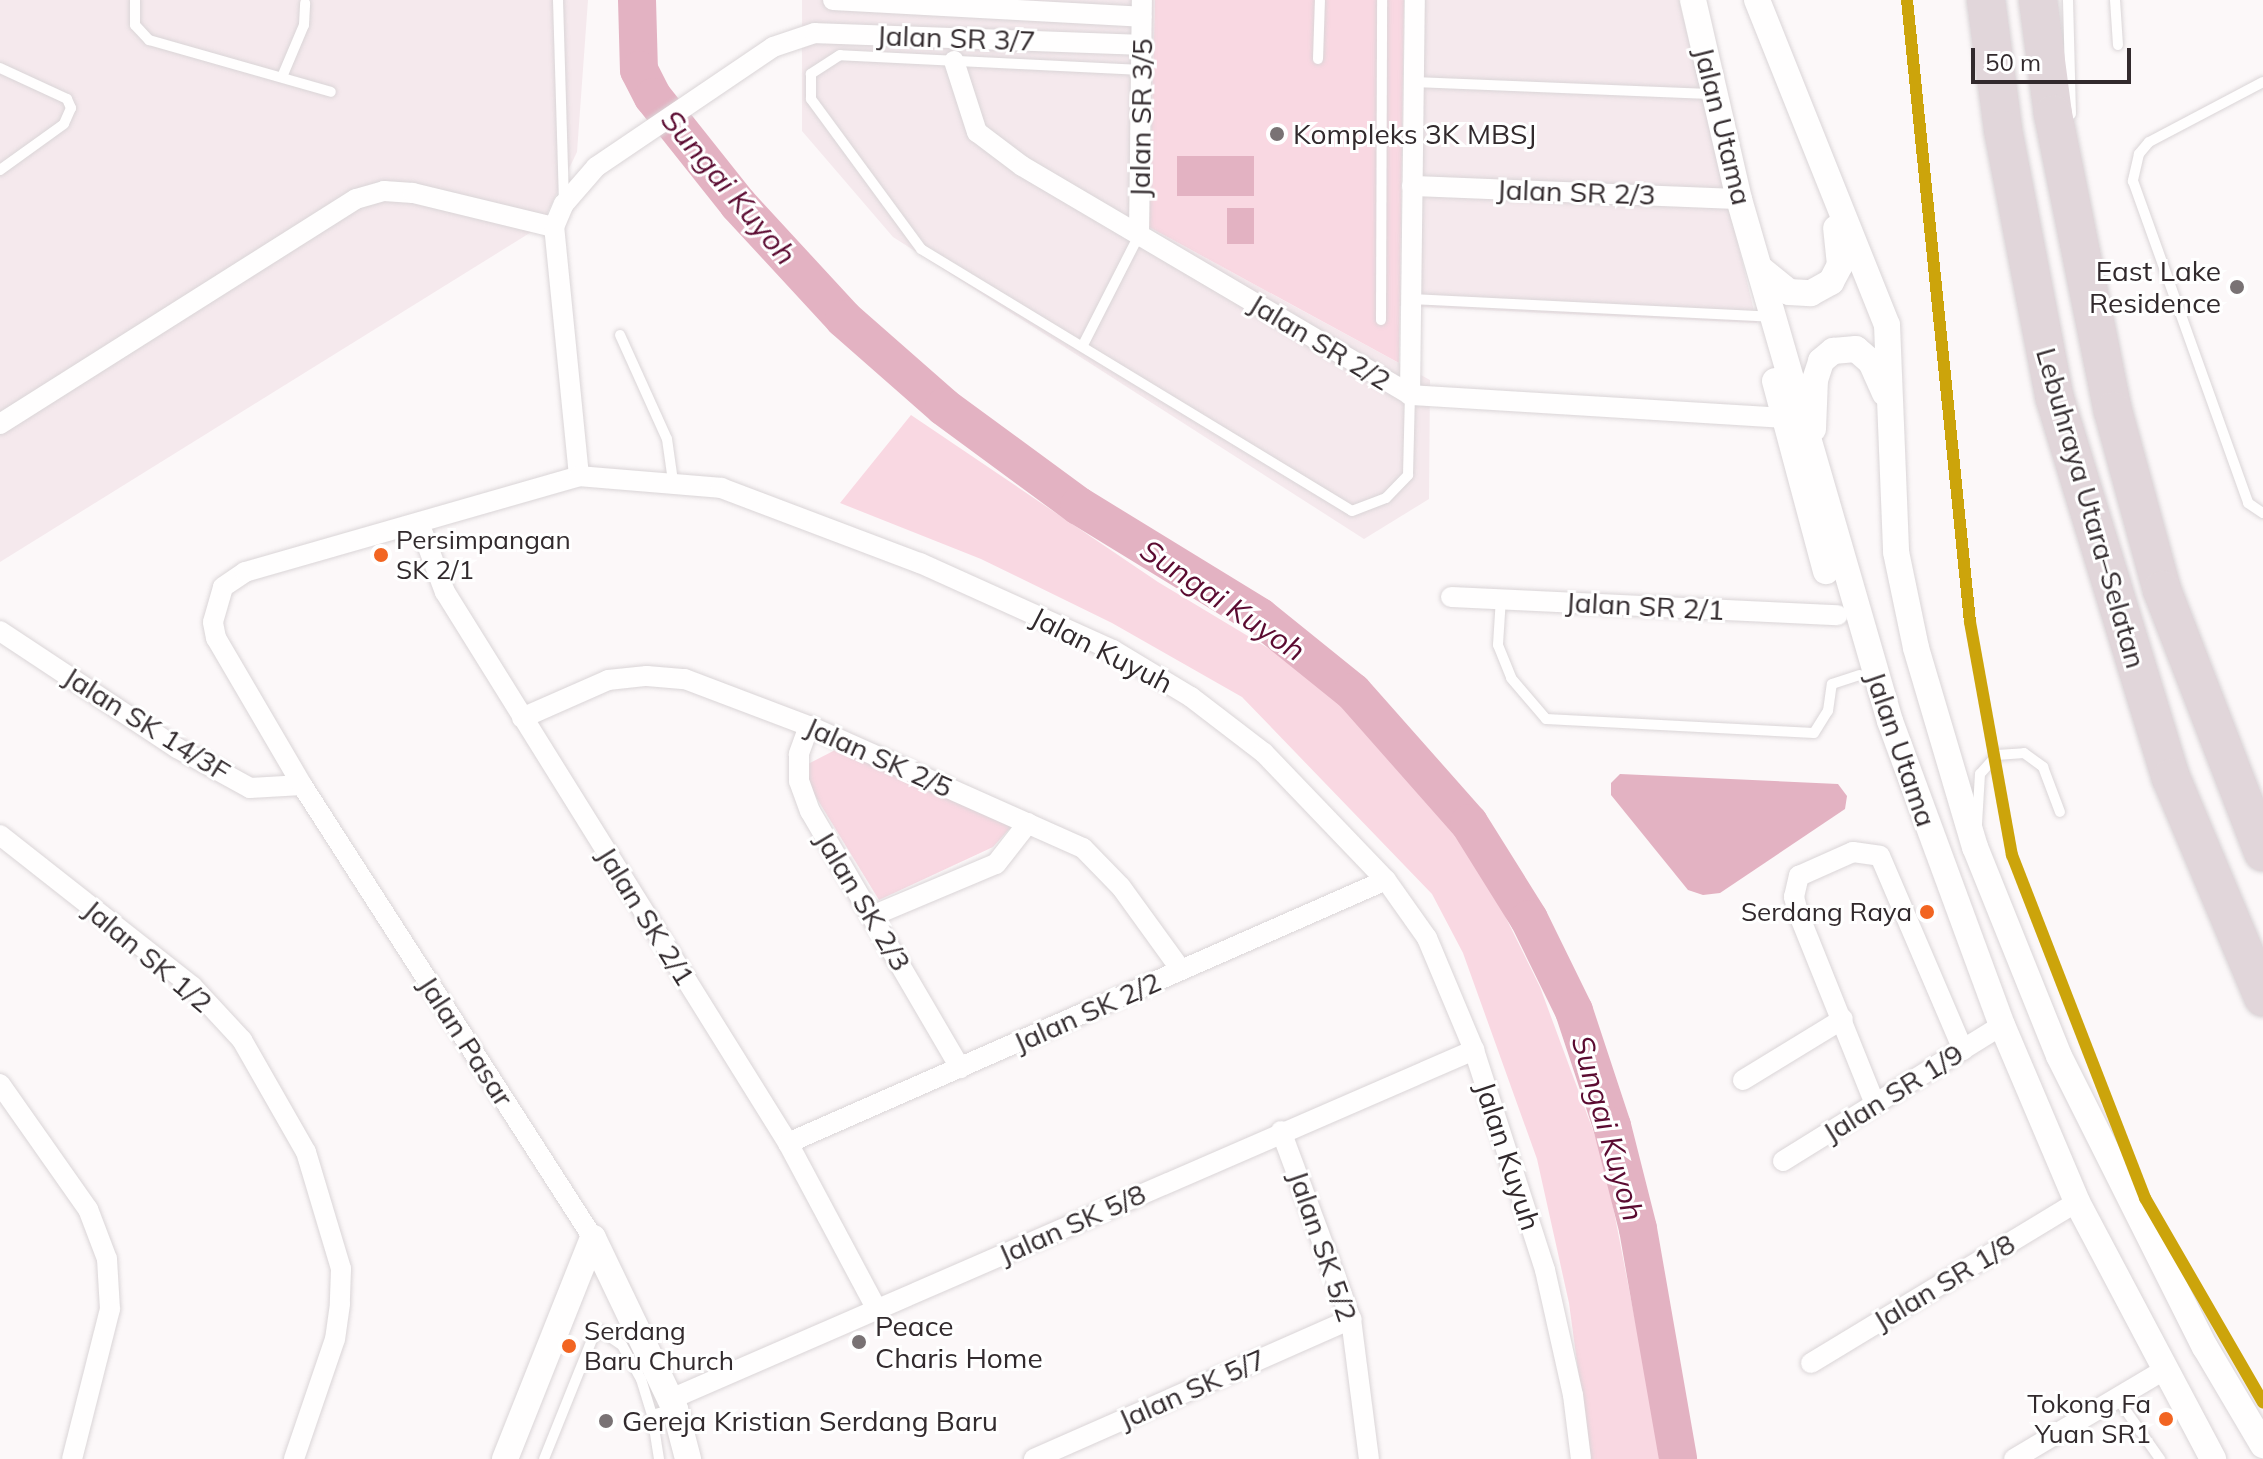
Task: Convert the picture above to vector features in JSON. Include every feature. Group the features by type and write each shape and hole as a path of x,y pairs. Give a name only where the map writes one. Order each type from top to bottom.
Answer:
{"highway":[{"name":"Lebuhraya Utara–Selatan","path":"1986,0 2003,130 2055,399 2171,778 2263,997"},
{"name":"Lebuhraya Utara–Selatan","path":"2038,0 2069,195 2113,411 2162,590 2263,852"}],"street":[{"path":"833,0 1142,8"},
{"path":"1410,395 1415,0"},
{"name":"Jalan Utama","path":"1693,0 1739,199 1890,721 2002,1025 2077,1202 2213,1459"},
{"name":"Jalan Utama","path":"1757,0 1825,182 1887,325 1896,552 1916,648 1975,847 2059,1056 2205,1347 2263,1445"},
{"name":"Jalan SR 3/5","path":"1139,235 1142,8"},
{"name":"Jalan SR 3/7","path":"554,227 564,204 596,167 773,47 815,33 1142,45"},
{"name":"Jalan SR 2/2","path":"954,61 977,132 1022,166 1410,395 1783,418"},
{"path":"1762,270 1789,292 1811,293 1831,282 1840,265 1840,247 1825,182"},
{"name":"Jalan SR 2/3","path":"1412,186 1739,199"},
{"path":"0,424 356,199 384,191 413,193 554,227 579,476"},
{"path":"1762,270 1762,316 1783,418 1838,615 1860,675 1890,721"},
{"path":"1813,456 1815,380 1821,361 1833,351 1856,349 1871,362 1888,400"},
{"name":"Jalan Kuyuh","path":"216,638 214,605 223,587 245,572 579,476 673,481 721,488 920,563 1113,650 1191,697 1264,753 1386,880 1427,938 1474,1050 1549,1284 1581,1459"},
{"name":"Jalan SK 2/1","path":"419,523 445,592 788,1143 876,1308"},
{"name":"Jalan SR 2/1","path":"1451,597 1838,615"},
{"name":"Jalan SK 14/3F","path":"0,631 177,748 250,788 302,785"},
{"name":"Jalan Pasar","path":"216,638 302,785 593,1238 688,1459"},
{"name":"Jalan SK 2/5","path":"522,718 608,680 647,676 685,679 809,726 1083,848 1121,887 1181,970"},
{"name":"Jalan SK 2/3","path":"809,726 799,754 799,781 810,811 960,1068"},
{"path":"872,916 996,864 1028,823"},
{"name":"Jalan SK 1/2","path":"0,835 192,986 242,1040 306,1152 341,1269 340,1304 335,1339 294,1459"},
{"path":"1875,1104 1794,897 1799,876 1853,852 1880,856 1963,1050"},
{"name":"Jalan SK 2/2","path":"788,1143 1386,880"},
{"path":"1743,1080 1843,1019"},
{"name":"Jalan SR 1/9","path":"1783,1161 2002,1025"},
{"name":"Jalan SK 5/8","path":"666,1408 876,1308 1474,1050"},
{"path":"0,1084 88,1209 107,1259 110,1309 72,1459"},
{"name":"Jalan SK 5/2","path":"1281,1131 1351,1319 1369,1459"},
{"name":"Jalan SR 1/8","path":"1811,1363 2077,1202"},
{"path":"505,1459 593,1238"},
{"name":"Jalan SK 5/7","path":"1034,1459 1351,1319"},
{"path":"2014,1459 2164,1370"}],"lane":[{"path":"135,0 135,25 149,40 331,92"},
{"path":"558,0 564,204"},
{"path":"1318,59 1320,0"},
{"path":"1381,320 1382,0"},
{"path":"2068,0 2069,195"},
{"path":"2115,0 2118,45"},
{"path":"282,77 304,25 305,3"},
{"path":"1142,70 840,55 811,74 811,99 921,249 1352,511 1386,498 1408,475 1410,395"},
{"path":"0,68 67,99 71,108 64,124 0,170"},
{"path":"1413,82 1713,94"},
{"path":"2263,82 2149,142 2139,154 2133,181 2248,503 2263,513"},
{"path":"1083,345 1139,235"},
{"path":"1411,299 1762,316"},
{"path":"620,335 667,439 673,481"},
{"path":"1501,598 1498,645 1511,678 1546,719 1814,733 1828,711 1832,684 1860,675"},
{"path":"1975,847 1980,774 1997,755 2024,753 2043,767 2060,812"},
{"path":"544,1459 593,1337 601,1331 622,1345 641,1379 666,1408 659,1459"},
{"path":"2117,1398 2160,1459"}],"shaded area":[{"path":"0,0 588,0 577,152 541,226 0,562"},
{"path":"802,0 1155,0 1149,227 1430,380 1429,499 1364,539 893,237 802,131"},
{"name":"Kompleks 3K MBSJ","path":"1155,0 1404,0 1399,363 1149,227"},
{"path":"1405,0 1679,0 1757,323 1400,306"},
{"path":"1177,156 1254,156 1254,196 1177,196"},
{"path":"1227,208 1254,208 1254,244 1227,244"},
{"path":"911,415 1158,582 1286,659 1368,725 1472,849 1540,987 1604,1160 1662,1459 1590,1459 1569,1303 1537,1159 1463,953 1432,894 1242,697 1112,623 981,559 840,503"},
{"path":"841,747 1012,826 993,847 879,900 808,784 808,764"},
{"path":"1620,774 1838,784 1847,796 1845,809 1720,893 1703,895 1688,890 1611,795 1611,783"}],"waterway":[{"name":"Sungai Kuyoh","path":"637,0 639,70 653,97 738,204 844,319 944,407 1079,506 1260,617 1353,692 1469,823 1529,919 1574,1011 1612,1126 1638,1229 1678,1459"}],"transit line":[{"path":"1907,0 1970,622 2012,855 2145,1198 2263,1402"}],"place":[{"name":"Kompleks 3K MBSJ","path":"1277,134"},
{"name":"East Lake Residence","path":"2237,287"},
{"name":"Persimpangan SK 2/1","path":"381,555"},
{"name":"Serdang Raya","path":"1927,912"},
{"name":"Peace Charis Home","path":"859,1342"},
{"name":"Serdang Baru Church","path":"569,1346"},
{"name":"Tokong Fa Yuan SR1","path":"2166,1419"},
{"name":"Gereja Kristian Serdang Baru","path":"606,1421"}]}
